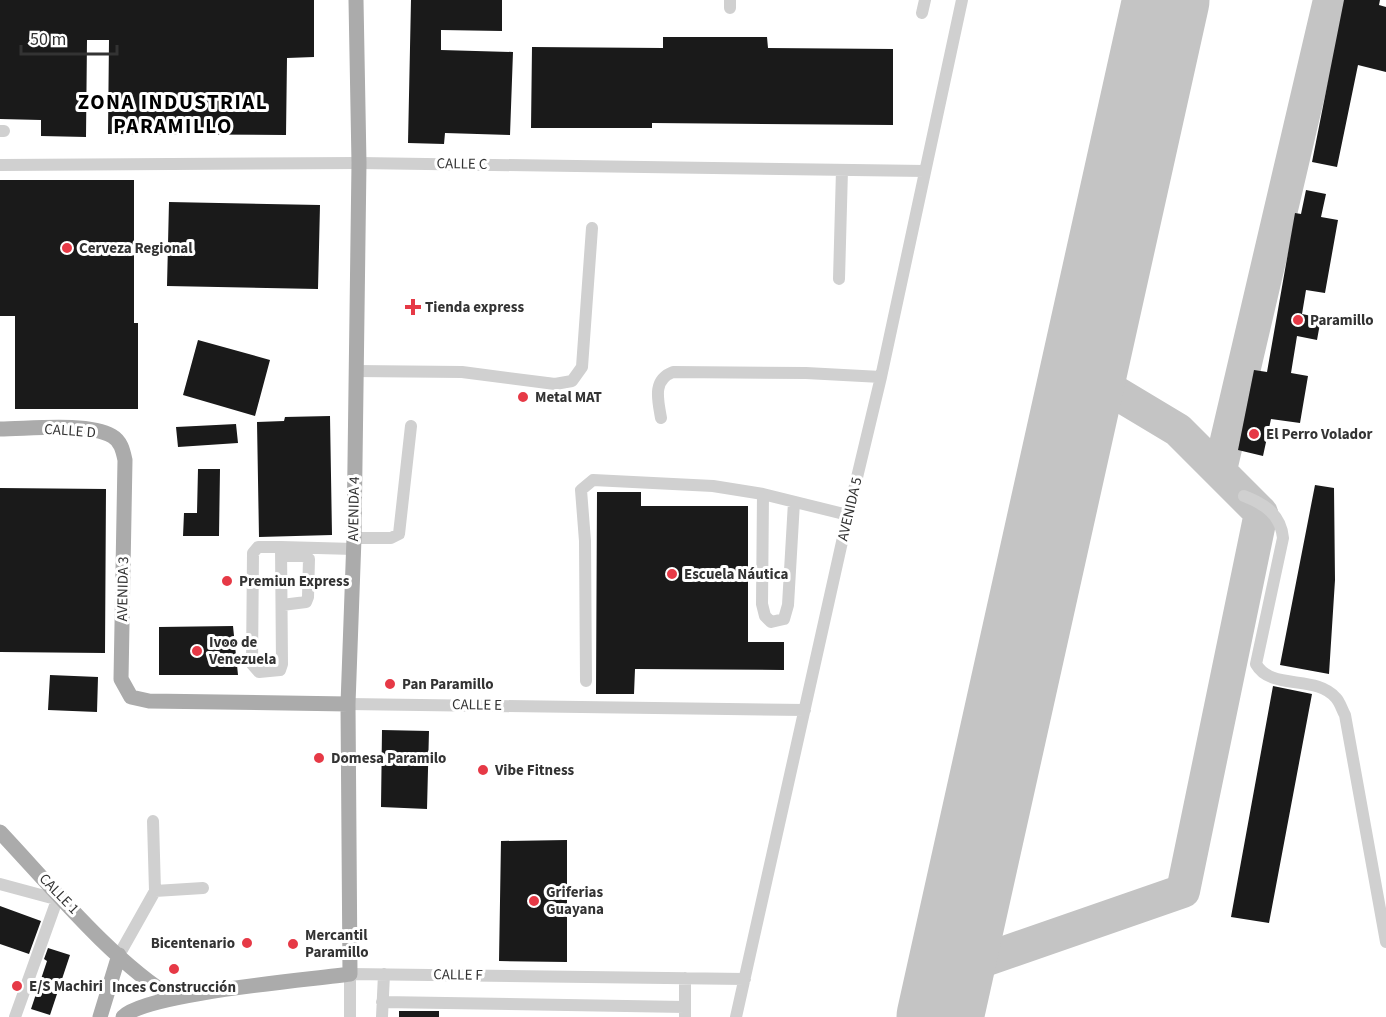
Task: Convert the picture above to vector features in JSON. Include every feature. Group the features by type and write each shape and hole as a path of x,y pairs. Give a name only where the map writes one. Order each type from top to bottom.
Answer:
{"main road":[{"name":"AVENIDA 4","path":"350,974 348,704 354,544 359,163 356,0"},
{"name":"CALLE D","path":"0,429 95,432 113,436 122,445 125,460"},
{"name":"AVENIDA 3","path":"125,460 121,679 131,697 149,701"},
{"name":"CALLE E","path":"149,701 348,704"},
{"name":"CALLE 1","path":"0,832 61,900 119,955 173,998"},
{"path":"100,1017 119,955"},
{"name":"CALLE F","path":"123,1017 143,1005 173,998 350,974"}],"street":[{"path":"922,13 925,0"},
{"name":"AVENIDA 5","path":"736,1017 881,377 962,0"},
{"name":"CALLE C","path":"0,165 359,163 925,171"},
{"path":"839,279 842,170"},
{"path":"355,371 462,372 555,384 572,381 582,367 592,228"},
{"path":"661,418 658,386 666,375 673,372 806,373 881,377"},
{"path":"281,552 354,544 391,538 399,534 411,426"},
{"path":"586,681 585,541 581,490 593,480 712,486 763,494 848,515"},
{"path":"763,494 762,604 765,616 771,622 784,619 788,605 794,502"},
{"path":"1244,496 1259,502 1276,517 1282,527 1283,538 1256,664 1261,672 1269,677 1321,687 1336,697 1345,715 1386,942"},
{"path":"281,552 280,670 259,672 252,664 253,553 258,547 304,556 309,559 306,602 282,605"},
{"name":"CALLE E","path":"348,704 805,710"},
{"path":"119,955 155,891 153,820"},
{"path":"0,884 61,900 15,1017"},
{"path":"155,891 203,888"},
{"name":"CALLE F","path":"350,974 745,979"},
{"name":"AVENIDA 4","path":"350,974 350,1017"},
{"path":"382,1017 384,975"},
{"path":"382,1002 685,1012 686,978"}],"building":[{"path":"0,0 314,0 314,57 287,58 286,135 108,134 109,40 87,40 86,137 41,136 41,120 0,119"},
{"path":"411,0 502,0 502,31 441,30 441,50 513,52 510,135 445,133 444,144 408,143"},
{"path":"1344,0 1380,0 1379,5 1386,7 1386,72 1358,65 1337,167 1312,162"},
{"path":"663,37 767,37 768,48 893,49 893,125 652,123 652,128 531,128 532,47 663,48"},
{"name":"Cerveza Regional","path":"0,180 134,180 134,323 138,323 138,409 15,409 15,316 0,316"},
{"name":"Paramillo","path":"1306,190 1326,194 1321,217 1338,220 1325,293 1306,290 1302,314 1321,318 1317,340 1297,336 1291,373 1308,376 1300,423 1271,419 1263,456 1238,450 1254,370 1267,372 1295,213 1301,214"},
{"path":"169,202 320,205 318,289 167,286"},
{"path":"198,340 270,360 255,416 183,395"},
{"path":"330,416 332,535 259,537 257,422 284,421 285,417"},
{"path":"236,424 238,443 178,447 176,427"},
{"path":"198,469 220,469 219,536 183,536 184,513 197,513"},
{"path":"1315,485 1334,488 1335,580 1329,674 1280,665"},
{"path":"0,488 106,489 105,653 0,652"},
{"name":"Escuela Náutica","path":"597,492 641,492 641,506 748,506 748,642 784,642 784,670 635,669 634,694 596,694"},
{"name":"Ivoo de Venezuela","path":"233,626 238,675 159,675 159,627"},
{"path":"50,675 98,677 97,712 48,710"},
{"path":"1273,686 1312,694 1269,923 1231,917"},
{"path":"382,730 429,731 427,809 381,807"},
{"name":"Griferias Guayana","path":"567,840 567,962 499,961 501,841"},
{"path":"0,906 41,921 29,954 0,944"},
{"path":"48,948 70,955 50,1015 31,1009 47,961 44,959"},
{"path":"399,1011 439,1011 439,1017 399,1017"}],"taxiway":[{"path":"1220,470 1330,0"},
{"path":"950,972 1183,891 1261,513 1178,430 1083,373"}],"runway":[{"path":"940,1017 1166,0"}],"place":[{"name":"Cerveza Regional","path":"67,248"},
{"name":"Tienda express","path":"413,307"},
{"name":"Paramillo","path":"1298,320"},
{"name":"Metal MAT","path":"523,397"},
{"name":"El Perro Volador","path":"1254,434"},
{"name":"Escuela Náutica","path":"672,574"},
{"name":"Premiun Express","path":"227,581"},
{"name":"Ivoo de Venezuela","path":"197,651"},
{"name":"Pan Paramillo","path":"390,684"},
{"name":"Domesa Paramilo","path":"319,758"},
{"name":"Vibe Fitness","path":"483,770"},
{"name":"Griferias Guayana","path":"534,901"},
{"name":"Bicentenario","path":"247,943"},
{"name":"Mercantil Paramillo","path":"293,944"},
{"name":"Inces Construcción","path":"174,969"},
{"name":"E/S Machiri","path":"17,986"}],"district":[{"name":"ZONA INDUSTRIAL PARAMILLO","path":"173,114"}]}
